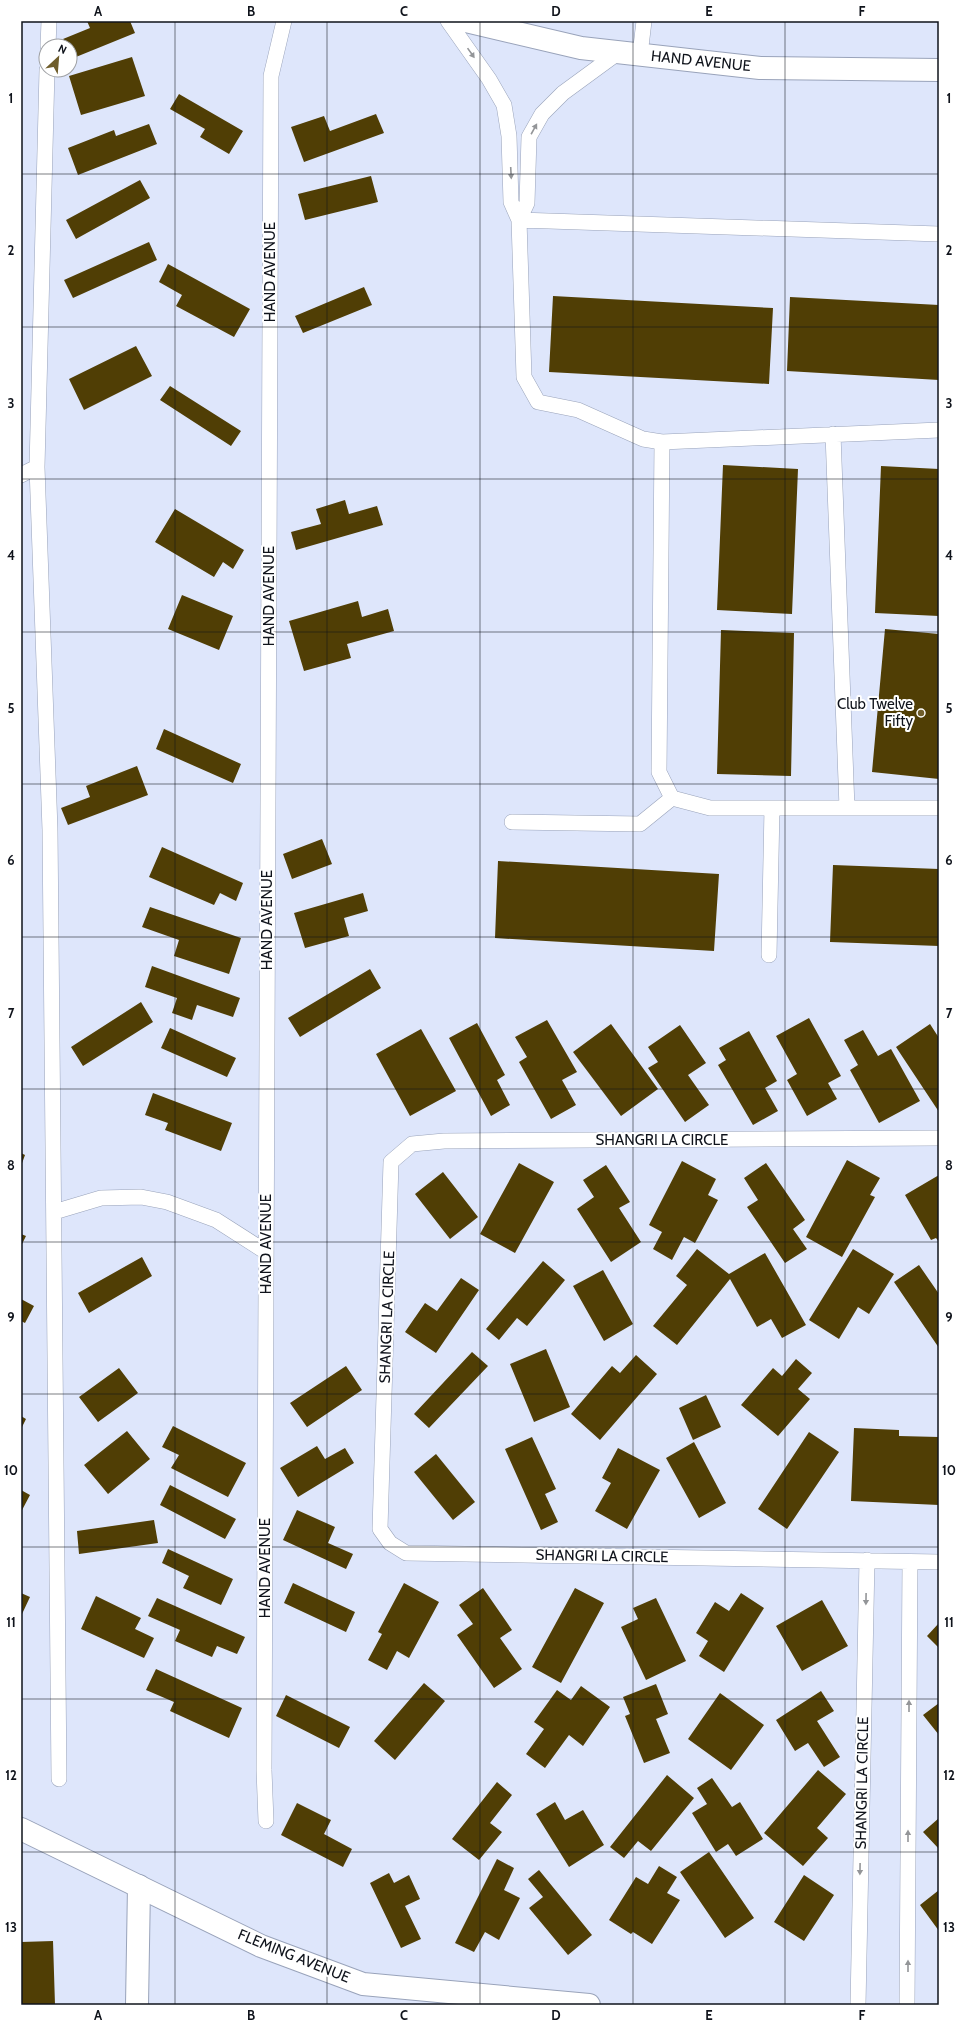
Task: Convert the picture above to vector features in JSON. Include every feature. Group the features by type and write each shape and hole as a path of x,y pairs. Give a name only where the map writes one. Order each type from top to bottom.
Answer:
{"street":[{"name":"HAND AVENUE","path":"466,21 581,48 760,68 939,70"},
{"name":"FLEMING AVENUE","path":"21,1829 261,1946 363,1984 589,2005"},
{"path":"137,2005 139,1886"}],"lane":[{"path":"48,38 49,21"},
{"name":"HAND AVENUE","path":"266,1821 264,1762 271,76 284,21"},
{"path":"448,21 489,79 504,105 509,136 511,202 519,220 524,377 538,402 578,410 643,439 662,442 939,430"},
{"path":"519,220 527,203 529,137 542,114 563,93 629,53 644,21"},
{"path":"47,78 37,467 50,830 59,1779"},
{"path":"519,220 939,234"},
{"path":"833,434 847,808"},
{"path":"662,442 659,772 672,798 710,808 939,808"},
{"path":"21,475 37,467"},
{"path":"512,822 640,824 672,798"},
{"path":"769,955 772,808"},
{"name":"SHANGRI LA CIRCLE","path":"939,1138 444,1141 412,1144 391,1162 380,1529 390,1543 406,1553 939,1562"},
{"path":"54,1212 101,1198 141,1197 167,1202 216,1220 266,1252"},
{"name":"SHANGRI LA CIRCLE","path":"858,2005 867,1560"},
{"path":"908,2005 910,1562"}],"building":[{"path":"87,21 130,21 135,33 78,56 78,38 65,38 90,28"},
{"path":"132,57 145,96 81,115 70,78 78,78 78,73"},
{"path":"179,94 243,131 229,154 200,137 205,129 170,109"},
{"path":"376,114 384,133 304,162 291,127 324,116 330,131"},
{"path":"149,124 157,144 78,175 68,148 114,130 116,136"},
{"path":"371,176 378,202 305,220 298,194"},
{"path":"140,180 150,198 76,239 66,220"},
{"path":"149,242 157,260 73,298 64,280"},
{"path":"168,264 250,309 234,337 176,306 182,295 159,282"},
{"path":"364,287 372,305 303,333 295,316"},
{"path":"553,296 773,308 769,384 549,372"},
{"path":"790,297 939,305 939,380 787,371"},
{"path":"136,346 152,376 84,410 69,379"},
{"path":"170,386 241,431 231,446 160,400"},
{"path":"723,465 798,469 792,614 717,610"},
{"path":"881,466 939,469 939,616 875,613"},
{"path":"345,500 349,514 377,506 383,525 296,550 291,532 321,524 316,509"},
{"path":"175,509 244,550 233,569 223,562 214,577 155,542"},
{"path":"182,595 233,616 219,650 168,629"},
{"path":"358,601 362,617 388,609 394,631 347,644 351,658 304,671 289,621"},
{"path":"885,629 939,634 939,779 872,772"},
{"path":"721,630 794,633 791,776 717,774"},
{"path":"164,729 241,764 233,783 156,749"},
{"path":"137,766 148,795 68,825 61,808 90,797 86,786"},
{"path":"322,839 332,864 292,879 283,854"},
{"path":"162,847 243,883 236,901 220,893 214,905 149,877"},
{"path":"498,861 719,874 714,951 495,938"},
{"path":"833,865 939,869 939,946 830,942"},
{"path":"363,893 368,911 344,918 349,936 305,948 294,913"},
{"path":"150,907 241,938 229,974 174,956 179,940 142,927"},
{"path":"152,966 240,998 233,1017 197,1005 192,1020 172,1013 177,998 145,987"},
{"path":"370,969 381,988 300,1037 288,1018"},
{"path":"141,1002 153,1022 83,1066 71,1047"},
{"path":"809,1018 841,1076 828,1083 837,1099 807,1116 787,1080 797,1074 776,1036"},
{"path":"547,1020 577,1072 562,1080 576,1105 551,1119 519,1062 527,1057 515,1037"},
{"path":"477,1023 505,1075 497,1080 510,1105 491,1116 449,1038"},
{"path":"611,1024 658,1089 621,1116 573,1052"},
{"path":"930,1024 939,1038 939,1112 896,1047"},
{"path":"680,1025 706,1063 688,1075 709,1105 685,1122 648,1068 658,1062 648,1047"},
{"path":"170,1028 236,1058 227,1077 161,1048"},
{"path":"421,1029 456,1091 410,1116 376,1054"},
{"path":"863,1030 878,1056 891,1049 920,1101 879,1123 850,1070 858,1065 844,1040"},
{"path":"749,1031 777,1081 765,1088 778,1111 753,1125 718,1065 726,1060 719,1048"},
{"path":"153,1093 232,1123 221,1151 165,1130 168,1123 145,1115"},
{"path":"21,1153 25,1155 21,1166"},
{"path":"847,1160 880,1178 870,1195 875,1197 842,1257 806,1237"},
{"path":"682,1161 716,1179 708,1195 718,1200 695,1243 684,1237 672,1260 653,1249 662,1232 649,1225"},
{"path":"519,1163 554,1182 515,1253 480,1234"},
{"path":"766,1163 805,1220 793,1229 807,1249 785,1263 747,1207 758,1200 744,1178"},
{"path":"606,1165 630,1202 619,1208 641,1242 611,1262 577,1209 594,1197 583,1180"},
{"path":"443,1172 478,1217 450,1239 415,1194"},
{"path":"939,1175 939,1242 936,1238 931,1240 905,1195"},
{"path":"21,1234 26,1236 21,1246"},
{"path":"697,1249 729,1274 765,1253 806,1325 782,1338 771,1319 757,1327 730,1279 677,1345 653,1326 687,1285 676,1276"},
{"path":"853,1249 894,1274 869,1314 858,1307 839,1339 809,1320"},
{"path":"142,1257 152,1276 89,1313 78,1293"},
{"path":"543,1261 565,1280 527,1326 517,1318 499,1340 486,1329"},
{"path":"919,1265 939,1294 939,1348 894,1282"},
{"path":"603,1270 633,1324 604,1341 573,1286"},
{"path":"461,1278 479,1290 436,1353 405,1332 425,1303 437,1311"},
{"path":"21,1299 34,1306 25,1323 21,1321"},
{"path":"546,1349 570,1407 534,1422 510,1364"},
{"path":"472,1352 488,1366 429,1428 414,1414"},
{"path":"636,1355 657,1374 600,1440 571,1414 612,1366 620,1373"},
{"path":"796,1359 812,1373 798,1389 810,1399 778,1436 741,1405 773,1368 782,1376"},
{"path":"346,1366 362,1390 307,1427 290,1403"},
{"path":"119,1368 138,1393 98,1422 79,1397"},
{"path":"706,1395 721,1427 693,1440 679,1408"},
{"path":"21,1416 26,1419 21,1429"},
{"path":"173,1426 246,1463 228,1497 171,1468 179,1455 162,1447"},
{"path":"854,1428 899,1430 899,1436 939,1437 939,1505 851,1501"},
{"path":"127,1431 150,1459 108,1494 84,1465"},
{"path":"809,1432 839,1452 787,1529 758,1509"},
{"path":"532,1437 556,1489 545,1494 558,1522 541,1530 505,1449"},
{"path":"694,1442 726,1503 699,1518 666,1458"},
{"path":"317,1446 325,1459 345,1448 354,1463 298,1497 280,1468"},
{"path":"618,1448 660,1470 627,1529 595,1511 611,1483 602,1478"},
{"path":"436,1454 475,1502 453,1520 414,1472"},
{"path":"170,1485 236,1519 225,1539 160,1505"},
{"path":"21,1490 30,1495 21,1512"},
{"path":"297,1510 335,1527 328,1543 353,1554 346,1569 283,1540"},
{"path":"154,1520 158,1543 79,1554 77,1531"},
{"path":"168,1549 233,1579 221,1605 183,1588 189,1576 162,1563"},
{"path":"293,1583 355,1612 346,1632 284,1603"},
{"path":"404,1583 439,1602 409,1658 397,1651 387,1670 368,1660 382,1634 378,1632"},
{"path":"483,1588 512,1630 500,1638 522,1669 494,1688 457,1635 473,1624 459,1605"},
{"path":"575,1588 604,1603 561,1683 532,1667"},
{"path":"21,1593 30,1597 22,1614 21,1614"},
{"path":"741,1593 764,1608 724,1672 699,1656 708,1641 696,1633 715,1602 729,1611"},
{"path":"96,1596 141,1618 135,1629 154,1638 144,1658 81,1629"},
{"path":"157,1598 245,1637 237,1654 217,1646 212,1657 175,1641 180,1630 148,1616"},
{"path":"656,1598 686,1661 646,1680 621,1627 638,1619 633,1608"},
{"path":"822,1600 848,1646 802,1671 776,1626"},
{"path":"939,1623 939,1648 927,1636"},
{"path":"156,1669 242,1708 229,1738 170,1711 174,1702 146,1690"},
{"path":"424,1683 445,1701 395,1760 374,1741"},
{"path":"656,1684 668,1714 656,1719 670,1753 644,1763 625,1716 630,1714 623,1697"},
{"path":"581,1686 610,1707 583,1746 569,1735 545,1768 526,1754 544,1729 534,1722 557,1690 571,1700"},
{"path":"821,1691 834,1711 817,1721 840,1757 824,1767 808,1743 795,1751 776,1720"},
{"path":"720,1693 764,1725 731,1770 688,1739"},
{"path":"286,1695 350,1727 339,1748 276,1716"},
{"path":"939,1703 939,1735 923,1715"},
{"path":"818,1770 846,1794 817,1828 828,1838 803,1866 764,1833"},
{"path":"667,1775 694,1798 651,1851 638,1841 624,1858 610,1847"},
{"path":"712,1778 732,1807 740,1802 763,1839 736,1856 728,1844 716,1852 692,1813 707,1804 697,1788"},
{"path":"497,1782 512,1795 490,1823 502,1832 479,1860 452,1839"},
{"path":"555,1802 565,1820 583,1810 604,1845 569,1867 536,1814"},
{"path":"297,1803 331,1820 324,1834 352,1849 343,1867 281,1835"},
{"path":"939,1818 939,1849 923,1832"},
{"path":"709,1852 754,1918 725,1938 680,1872"},
{"path":"497,1859 514,1868 504,1890 520,1898 499,1940 485,1932 474,1952 455,1943"},
{"path":"659,1866 677,1877 667,1893 680,1900 652,1944 633,1932 631,1934 609,1920 636,1877 648,1884"},
{"path":"539,1870 592,1935 568,1955 529,1908 543,1897 528,1879"},
{"path":"389,1873 394,1883 409,1875 420,1899 405,1906 421,1939 401,1948 370,1883"},
{"path":"804,1875 834,1895 804,1941 774,1922"},
{"path":"939,1890 939,1931 920,1905"},
{"path":"53,1941 55,2005 21,2005 21,1942"}],"place":[{"name":"Club Twelve Fifty","path":"921,713"}]}
